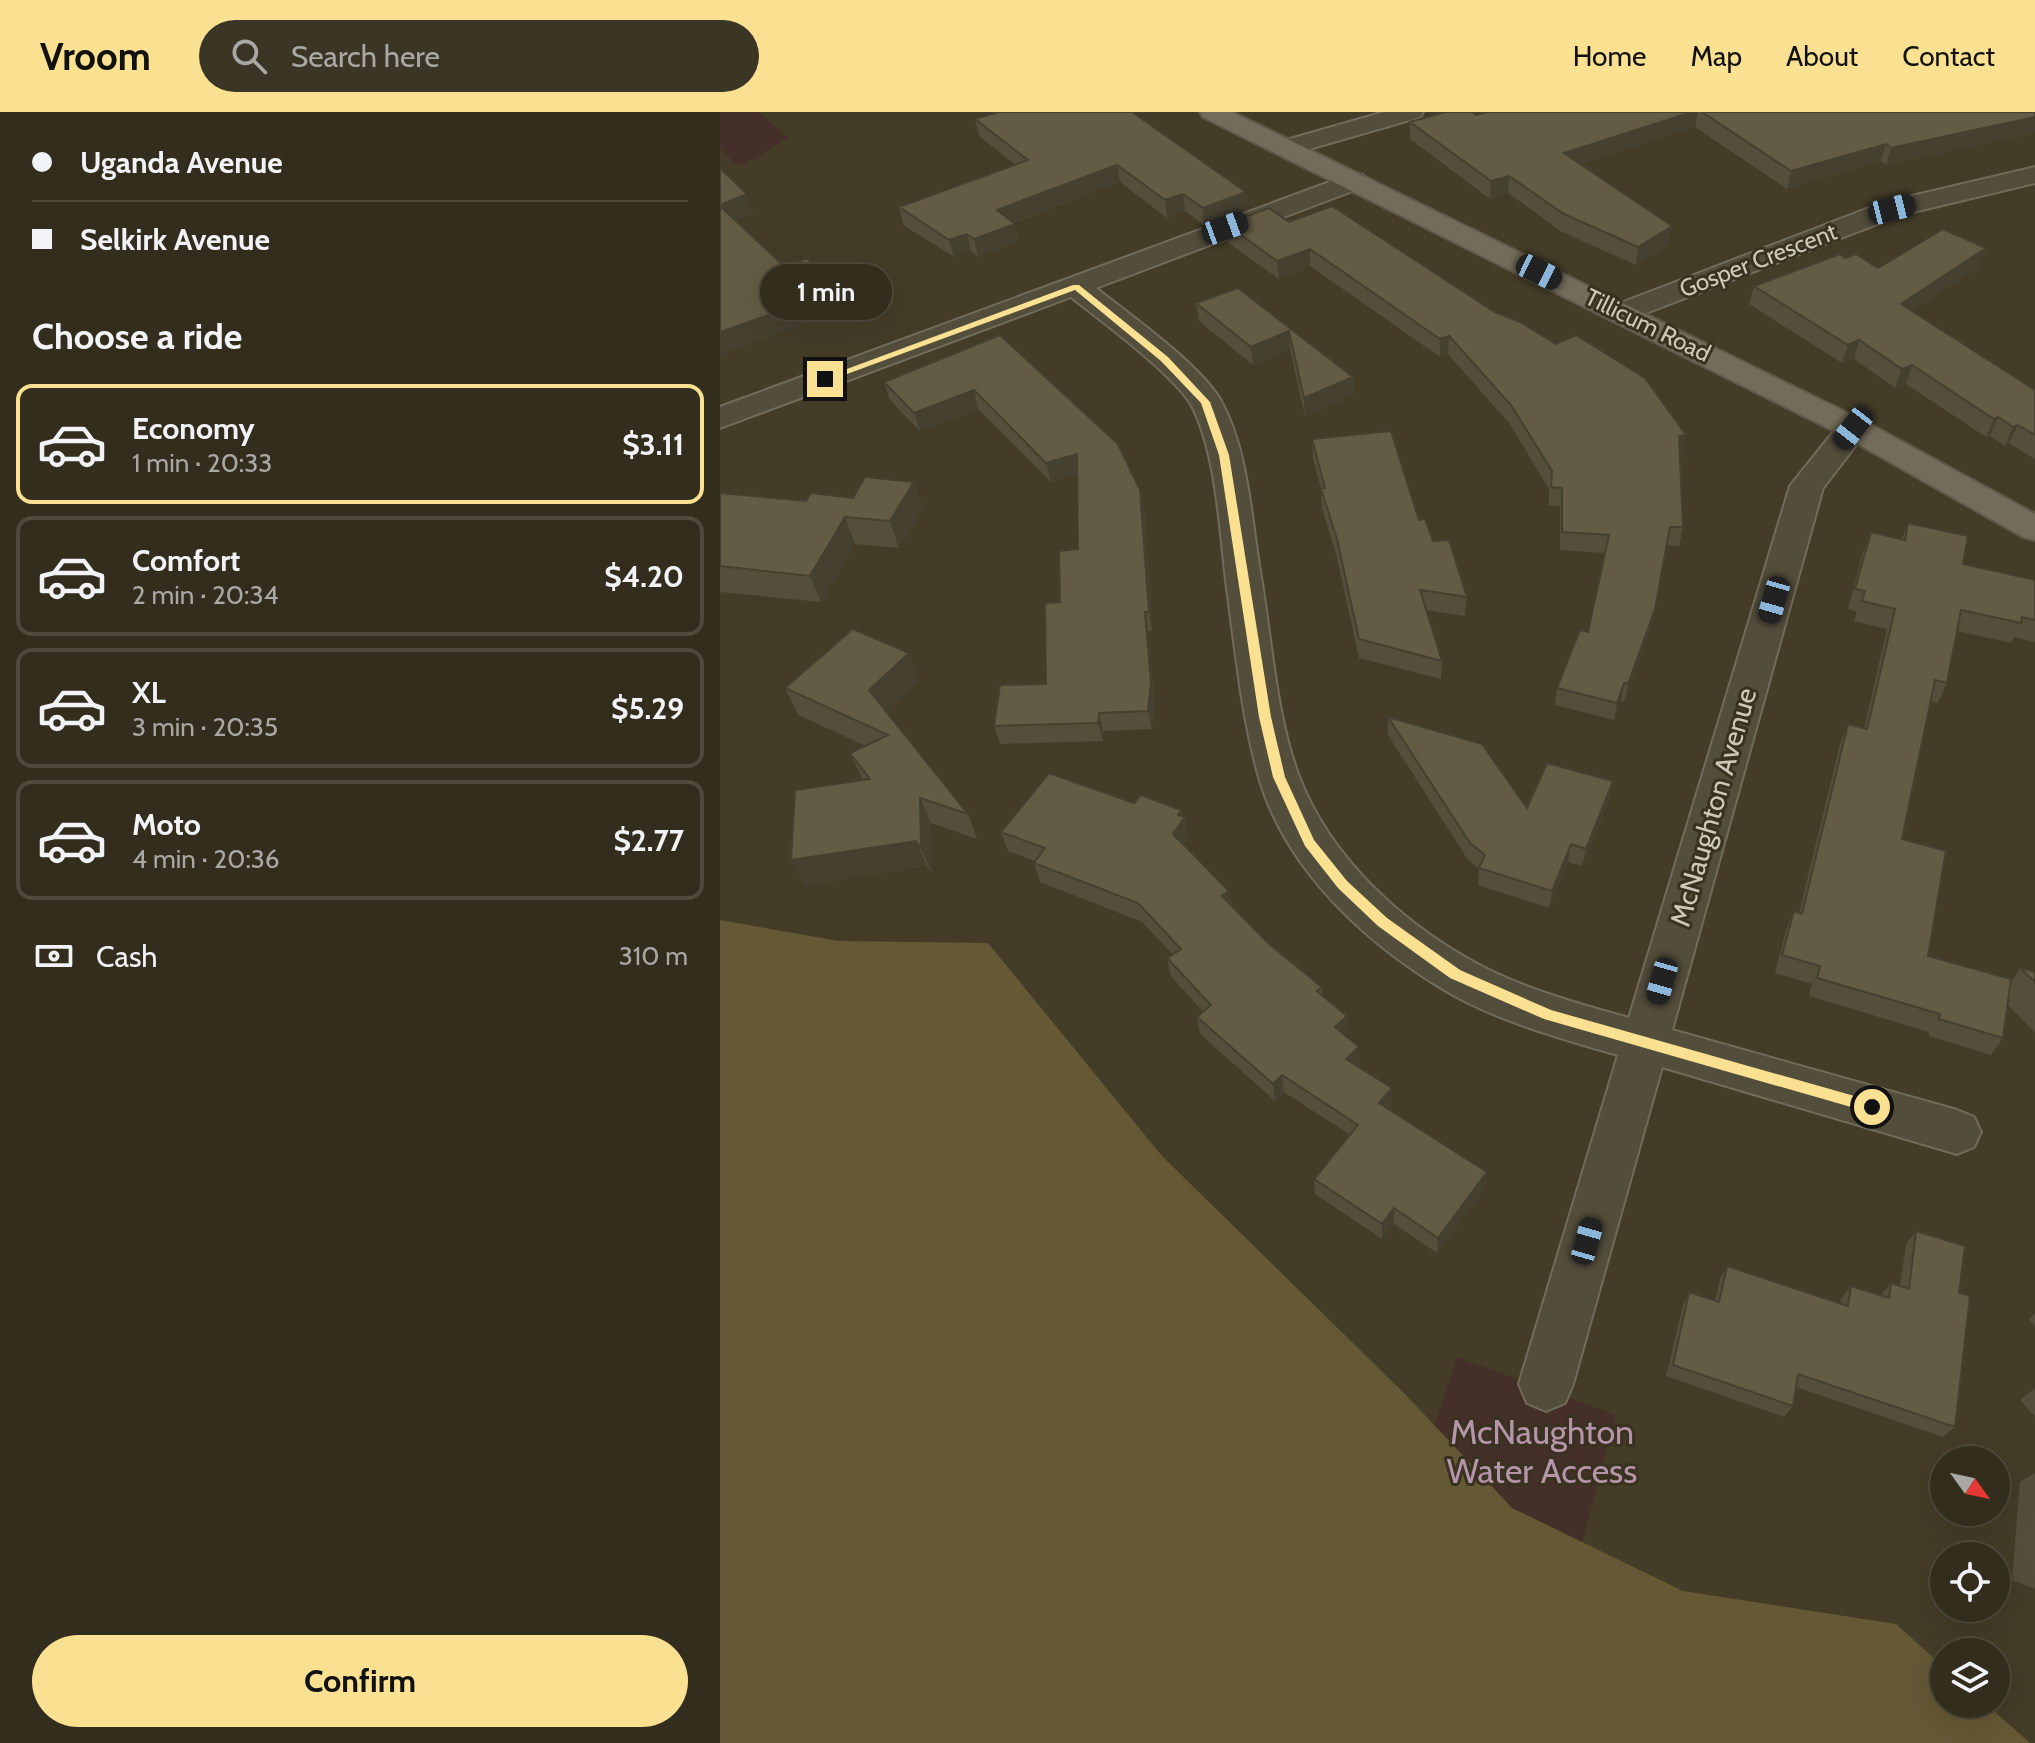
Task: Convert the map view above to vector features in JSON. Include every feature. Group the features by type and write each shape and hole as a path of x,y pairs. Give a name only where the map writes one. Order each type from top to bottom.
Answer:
{"main road":[{"name":"Tillicum Road","path":"1212,112 1853,428 2035,529"}],"street":[{"path":"1285,148 1411,112"},
{"name":"Gosper Crescent","path":"1623,312 1892,209 2035,175"},
{"path":"720,418 1354,181"},
{"path":"1987,185 2023,202"},
{"path":"1076,286 1165,359 1206,402 1224,455 1265,717 1276,762 1309,842 1343,884 1383,922 1455,974 1549,1015 1957,1132"},
{"name":"McNaughton Avenue","path":"1546,1384 1807,486 1853,428"}],"green space":[{"path":"720,112 759,112 788,138 743,165 736,164 720,149"},
{"name":"McNaughton Water Access","path":"1457,1357 1616,1415 1582,1542 1512,1508 1435,1425"}],"shaded area":[{"path":"720,920 839,941 988,943 1162,1156 1405,1394 1512,1508 1683,1591 1896,1624 1930,1654 1930,1718 2002,1718 2030,1743 720,1743"}],"building":[{"path":"998,112 1132,112 1246,192 1203,208 1183,194 1165,200 1117,165 997,210 1015,224 974,239 967,234 949,240 899,207 1028,160 975,119"},
{"path":"1445,112 1472,112 1476,115 1487,112 1692,112 1564,153 1672,226 1638,247 1564,214 1509,176 1491,181 1410,122"},
{"path":"1702,112 2035,112 2035,117 1891,148 1886,144 1791,171"},
{"path":"720,168 747,194 720,205"},
{"path":"720,206 785,267 807,258 837,291 720,332"},
{"path":"1332,206 1495,312 1520,322 1556,344 1576,335 1645,378 1686,435 1679,436 1683,527 1670,527 1655,609 1628,684 1624,683 1617,703 1557,688 1580,630 1588,632 1609,535 1562,532 1562,488 1551,487 1552,471 1511,405 1449,336 1440,339 1310,249 1277,261 1226,224 1269,208 1289,222"},
{"path":"1943,229 1986,248 1901,304 2035,390 2035,435 2018,425 2013,427 1998,417 1994,419 1912,365 1902,369 1859,340 1848,345 1754,286 1840,254 1845,258 1856,254 1878,268"},
{"path":"1238,288 1353,377 1304,398 1289,331 1251,347 1196,303"},
{"path":"1000,335 1118,444 1140,490 1149,612 1145,612 1151,682 1148,711 1099,713 1098,723 994,726 1000,685 1046,684 1045,603 1060,602 1059,551 1078,549 1077,454 1046,463 974,390 914,413 884,382"},
{"path":"1391,431 1419,520 1425,519 1433,541 1449,540 1467,597 1420,590 1442,661 1359,639 1337,539 1321,489 1325,488 1312,439"},
{"path":"865,477 914,482 890,521 845,517 810,576 720,566 720,493 806,501 811,493 853,498"},
{"path":"1908,523 1968,536 1963,564 2035,580 2035,620 2022,617 2021,623 1961,610 1947,683 1935,680 1902,839 1946,851 1928,956 2011,979 2003,1038 1939,1019 1940,1014 1817,978 1820,966 1782,955 1794,911 1802,914 1848,724 1867,729 1895,609 1862,601 1865,591 1855,589 1871,532 1905,540"},
{"path":"853,629 909,653 869,690 968,814 920,798 921,848 916,841 791,860 795,790 870,779 850,753 888,735 785,688"},
{"path":"1388,717 1482,744 1527,808 1547,763 1613,781 1586,849 1571,844 1552,891 1479,868 1485,855 1470,843"},
{"path":"1049,773 1134,803 1141,795 1181,810 1178,815 1185,817 1173,834 1229,891 1222,896 1268,943 1322,987 1317,991 1347,1016 1335,1027 1359,1047 1346,1059 1392,1088 1379,1103 1487,1172 1438,1238 1394,1208 1382,1224 1314,1179 1358,1125 1282,1075 1273,1084 1197,1017 1211,1005 1167,958 1181,949 1138,903 1034,863 1045,848 1001,832"},
{"path":"2020,968 2035,972 2035,982"},
{"path":"1916,1231 1965,1246 1959,1293 1970,1296 1955,1427 1798,1374 1793,1406 1673,1365 1689,1292 1719,1302 1727,1266 1848,1306 1851,1286 1889,1298 1891,1283 1909,1289"}],"route":[{"path":"825,379 1076,286 1165,359 1206,402 1224,455 1265,717 1279,777 1309,842 1343,884 1383,922 1455,974 1549,1015 1872,1107"}]}
